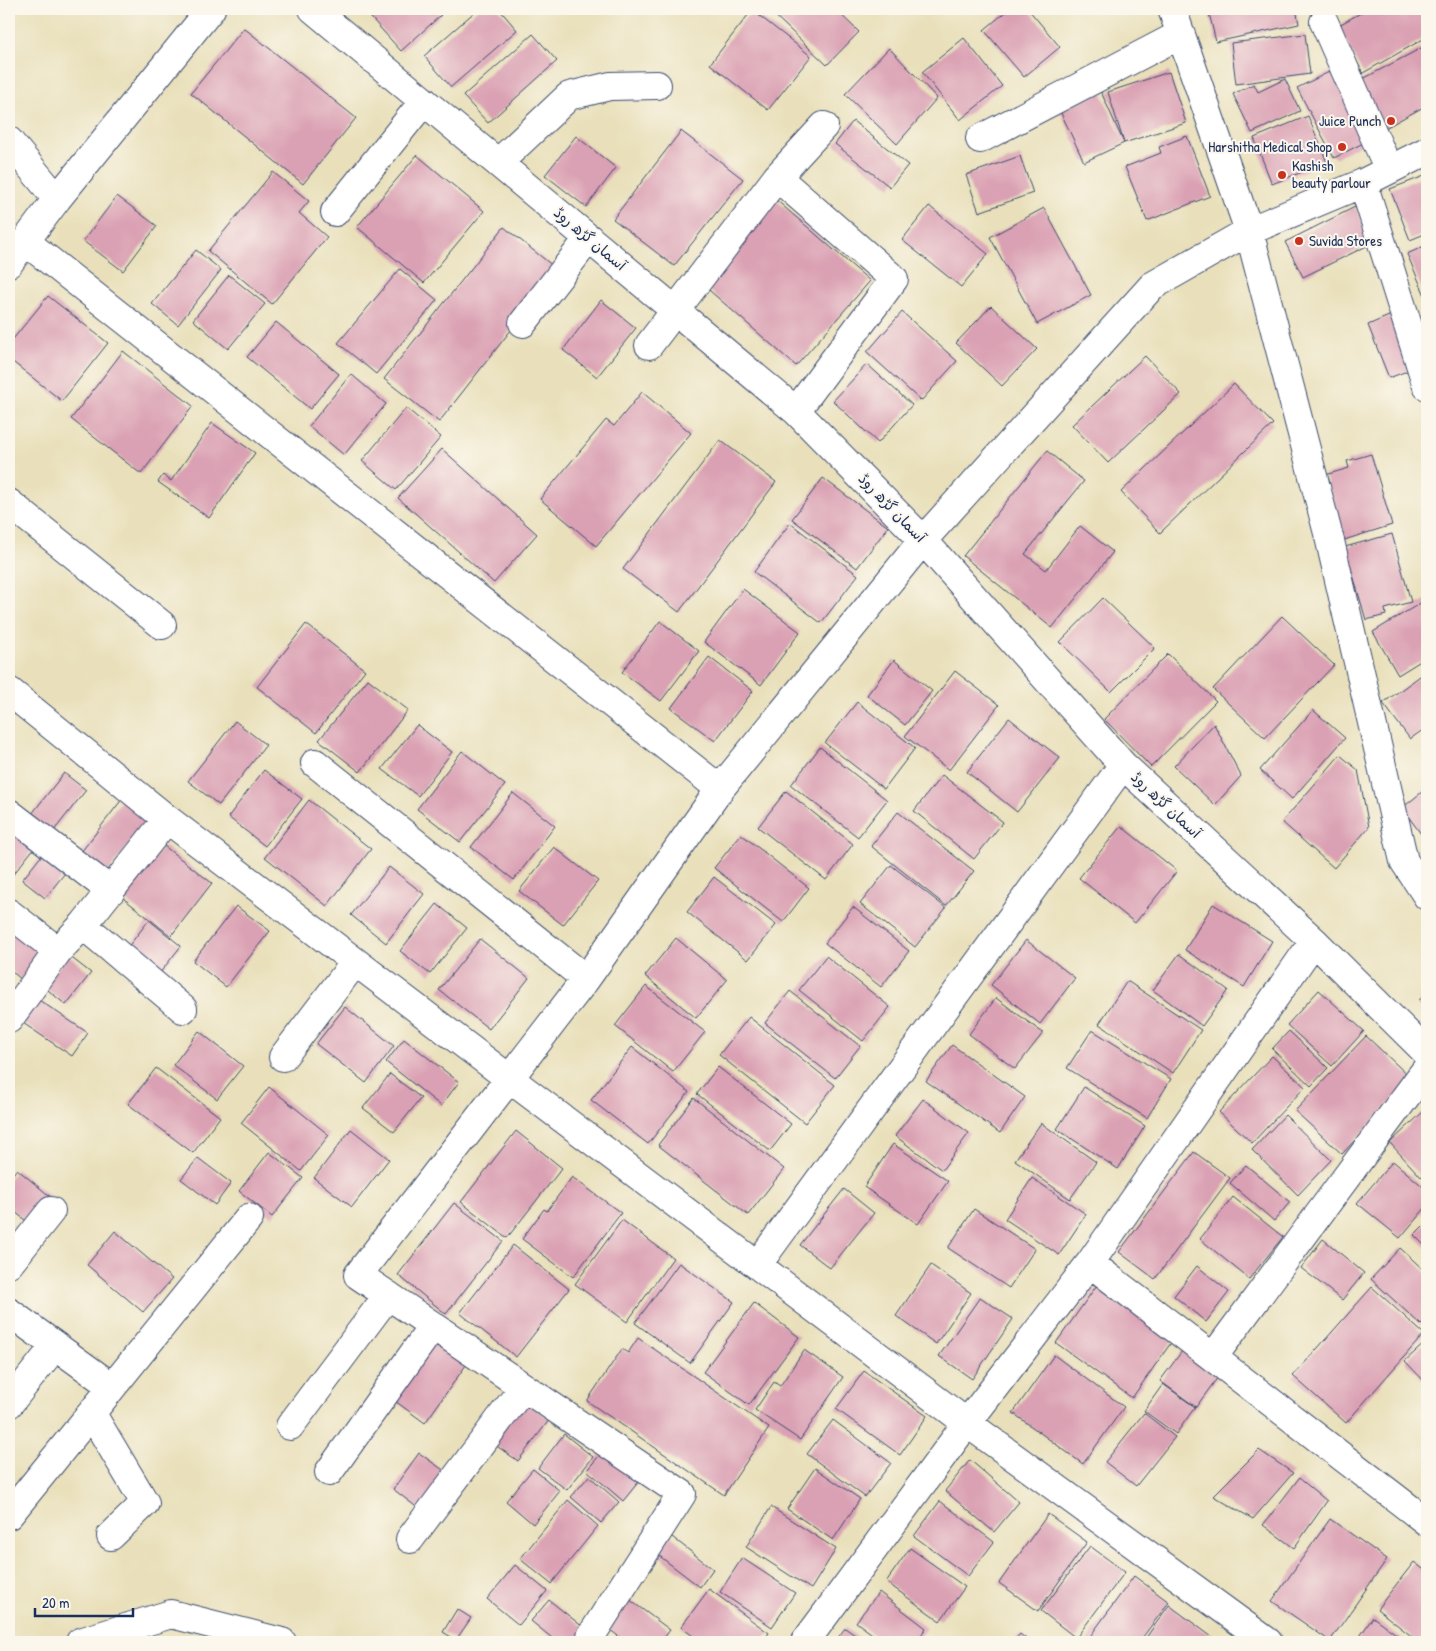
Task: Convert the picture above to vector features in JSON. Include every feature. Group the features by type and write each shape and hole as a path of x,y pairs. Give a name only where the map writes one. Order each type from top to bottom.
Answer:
{"street":[{"path":"9,263 57,199 211,9"},
{"name":"آسمان گڑھ روڈ","path":"313,9 796,411 923,540 1123,766 1314,941 1427,1053"},
{"path":"1172,9 1249,231 1330,541 1404,861 1427,896"},
{"path":"1324,22 1390,170"},
{"path":"980,139 1181,34"},
{"path":"498,163 569,96 610,86 657,85"},
{"path":"335,212 424,101"},
{"path":"649,345 777,177 824,126"},
{"path":"9,142 57,199"},
{"path":"591,1636 682,1494 358,1275 586,979 720,790 923,540 1152,286 1249,231 1363,183 1427,151"},
{"path":"777,177 894,279 796,411"},
{"path":"1363,183 1427,386"},
{"path":"523,323 589,238"},
{"path":"26,242 720,790"},
{"path":"9,503 162,625"},
{"path":"9,691 167,819 355,962 1256,1639"},
{"path":"315,763 586,979"},
{"path":"758,1264 1123,766"},
{"path":"9,813 111,892"},
{"path":"9,1018 58,951 111,892 167,819"},
{"path":"9,913 58,951"},
{"path":"83,925 183,1009"},
{"path":"806,1642 967,1423 1090,1263 1314,941"},
{"path":"282,1057 355,962"},
{"path":"1214,1356 1427,1068"},
{"path":"9,1264 51,1211"},
{"path":"9,1515 248,1218"},
{"path":"1090,1263 1214,1356 1427,1522"},
{"path":"290,1426 388,1295"},
{"path":"9,1312 111,1386"},
{"path":"330,1472 433,1326"},
{"path":"9,1404 55,1346"},
{"path":"410,1539 523,1388"},
{"path":"92,1414 146,1503 111,1536"},
{"path":"80,1642 171,1614 282,1642"}],"building":[{"path":"435,9 441,15 401,51 364,10"},
{"path":"478,9 499,9 517,30 451,87 424,56"},
{"path":"768,9 835,9 859,32 827,65"},
{"path":"1009,9 1028,9 1060,47 1024,77 984,30"},
{"path":"1227,9 1296,9 1299,24 1216,42 1209,13"},
{"path":"1368,9 1420,9 1427,22 1427,37 1363,73 1337,26"},
{"path":"752,10 811,56 768,110 710,64"},
{"path":"244,28 356,118 303,184 191,93"},
{"path":"533,34 557,61 488,123 463,96"},
{"path":"1305,34 1310,74 1236,84 1231,43"},
{"path":"964,38 1002,86 960,120 922,72"},
{"path":"1427,45 1427,105 1385,128 1359,81"},
{"path":"889,48 937,98 897,144 845,94"},
{"path":"1333,70 1369,140 1334,158 1297,88"},
{"path":"1169,72 1186,123 1124,143 1108,92"},
{"path":"1285,79 1300,111 1252,133 1233,94 1254,84 1258,92"},
{"path":"1101,92 1124,143 1084,162 1060,111"},
{"path":"1308,116 1327,162 1272,184 1254,138"},
{"path":"853,121 908,165 890,187 835,144"},
{"path":"681,131 743,179 674,266 613,219"},
{"path":"576,136 616,168 586,207 545,175"},
{"path":"1187,136 1210,196 1147,221 1125,167 1161,153 1159,147"},
{"path":"417,155 484,211 424,283 357,227"},
{"path":"1020,156 1033,193 979,212 966,175"},
{"path":"273,172 309,201 299,213 327,237 272,304 208,251"},
{"path":"1427,175 1427,233 1410,240 1390,189"},
{"path":"117,196 157,226 123,271 83,241"},
{"path":"775,199 870,281 796,366 702,284"},
{"path":"929,206 988,254 961,287 902,240"},
{"path":"1355,207 1373,243 1303,277 1285,242"},
{"path":"1044,208 1091,295 1037,324 990,237"},
{"path":"504,227 558,270 439,422 384,379"},
{"path":"1427,245 1427,300 1407,254"},
{"path":"196,250 221,270 178,325 152,304"},
{"path":"400,269 437,300 376,374 338,343"},
{"path":"229,275 265,304 228,349 193,320"},
{"path":"48,296 108,343 62,401 9,359 9,344"},
{"path":"601,300 636,328 597,377 563,350"},
{"path":"991,306 1037,349 1002,386 956,343"},
{"path":"902,312 957,361 921,401 867,352"},
{"path":"1391,315 1412,369 1389,378 1368,325"},
{"path":"276,322 339,374 310,409 247,357"},
{"path":"123,351 193,406 141,474 71,419"},
{"path":"1145,356 1181,394 1108,463 1072,425"},
{"path":"867,364 912,405 878,443 833,401"},
{"path":"351,374 386,404 344,455 309,426"},
{"path":"1234,384 1273,424 1160,533 1121,492"},
{"path":"642,392 691,433 596,546 540,499 606,420 614,426"},
{"path":"406,408 441,437 396,490 362,461"},
{"path":"212,423 255,453 209,518 158,482 163,475 171,481"},
{"path":"720,440 776,482 679,612 623,569"},
{"path":"442,449 537,534 494,583 398,498"},
{"path":"1047,451 1084,481 1025,554 1046,570 1080,526 1113,552 1052,628 963,556"},
{"path":"1371,454 1392,525 1344,540 1325,475 1349,468 1347,461"},
{"path":"823,478 888,527 857,568 792,519"},
{"path":"790,523 858,575 821,623 754,572"},
{"path":"1392,534 1411,602 1385,609 1386,615 1366,620 1345,547"},
{"path":"743,589 800,632 761,685 704,642"},
{"path":"1103,598 1155,648 1111,692 1060,642"},
{"path":"1427,599 1427,657 1398,675 1373,632"},
{"path":"1282,616 1334,665 1265,738 1213,689"},
{"path":"660,621 699,651 661,701 622,672"},
{"path":"306,624 365,670 316,733 257,687"},
{"path":"1168,654 1216,701 1151,767 1104,719"},
{"path":"709,657 753,691 715,741 671,708"},
{"path":"894,660 932,691 905,725 867,695"},
{"path":"955,671 999,705 949,770 905,736"},
{"path":"1427,671 1427,727 1410,739 1383,703"},
{"path":"368,679 408,710 360,772 319,740"},
{"path":"857,702 915,748 884,789 825,743"},
{"path":"1313,710 1345,738 1292,799 1260,770"},
{"path":"1009,718 1060,758 1017,812 967,772"},
{"path":"235,721 266,745 219,805 188,781"},
{"path":"1214,724 1241,776 1215,805 1174,766"},
{"path":"417,725 452,752 418,796 382,769"},
{"path":"820,747 887,800 858,837 791,785"},
{"path":"462,751 505,785 460,842 417,809"},
{"path":"1340,755 1358,770 1369,827 1334,868 1282,822"},
{"path":"264,770 302,799 265,846 228,817"},
{"path":"64,773 86,790 49,837 27,820"},
{"path":"942,775 1003,822 974,859 914,811"},
{"path":"1427,788 1427,842 1402,808"},
{"path":"786,791 853,844 826,880 758,827"},
{"path":"513,793 555,826 514,880 471,847"},
{"path":"123,798 149,819 105,876 78,856"},
{"path":"309,800 371,849 327,906 265,857"},
{"path":"898,812 974,871 946,906 871,846"},
{"path":"1121,826 1177,871 1135,923 1079,878"},
{"path":"13,831 35,847 12,876 9,873 9,837"},
{"path":"741,834 809,888 783,922 714,868"},
{"path":"164,846 212,883 171,936 123,898"},
{"path":"554,847 598,881 563,925 519,891"},
{"path":"46,850 69,868 45,898 22,880"},
{"path":"891,865 946,908 915,947 860,904"},
{"path":"389,867 424,894 386,943 351,915"},
{"path":"714,877 776,925 748,960 687,912"},
{"path":"437,904 467,928 430,974 400,951"},
{"path":"1213,904 1272,941 1244,987 1185,950"},
{"path":"236,906 270,931 226,987 193,961"},
{"path":"853,907 909,951 881,987 825,943"},
{"path":"149,920 181,946 156,978 124,952"},
{"path":"19,929 46,950 22,980 9,969 9,942"},
{"path":"676,938 727,980 696,1018 645,976"},
{"path":"480,939 529,978 489,1029 439,990"},
{"path":"1026,940 1075,978 1040,1024 991,985"},
{"path":"1179,954 1228,990 1202,1026 1153,990"},
{"path":"68,955 91,973 66,1005 43,986"},
{"path":"826,956 890,1007 863,1041 799,990"},
{"path":"1127,981 1201,1030 1173,1073 1099,1024"},
{"path":"646,986 705,1032 673,1072 615,1026"},
{"path":"1319,990 1364,1031 1332,1066 1287,1025"},
{"path":"790,991 860,1046 835,1078 765,1023"},
{"path":"1427,994 1427,1011 1419,1000"},
{"path":"33,996 88,1033 72,1056 17,1019"},
{"path":"996,998 1043,1033 1015,1069 969,1034"},
{"path":"345,1007 394,1046 366,1083 316,1044"},
{"path":"749,1017 835,1085 805,1123 719,1055"},
{"path":"1092,1030 1171,1079 1147,1118 1067,1068"},
{"path":"199,1031 243,1066 217,1099 173,1065"},
{"path":"1289,1031 1328,1068 1311,1086 1272,1049"},
{"path":"1366,1036 1412,1079 1342,1154 1295,1111"},
{"path":"404,1039 459,1082 441,1106 386,1062"},
{"path":"952,1045 1025,1097 1000,1133 926,1081"},
{"path":"632,1047 689,1092 648,1144 591,1100"},
{"path":"1272,1056 1305,1087 1252,1143 1219,1112"},
{"path":"718,1067 791,1124 770,1151 697,1094"},
{"path":"156,1068 220,1117 193,1153 128,1104"},
{"path":"390,1074 421,1098 394,1132 363,1108"},
{"path":"269,1087 329,1135 301,1171 241,1123"},
{"path":"1084,1087 1145,1126 1118,1169 1057,1129"},
{"path":"694,1098 784,1169 748,1215 658,1145"},
{"path":"923,1099 969,1133 942,1170 895,1136"},
{"path":"1427,1108 1427,1171 1421,1177 1390,1143"},
{"path":"1285,1115 1331,1160 1298,1195 1252,1150"},
{"path":"1041,1123 1096,1162 1070,1199 1015,1160"},
{"path":"351,1129 389,1159 352,1207 314,1178"},
{"path":"516,1131 562,1168 507,1238 461,1202"},
{"path":"893,1144 948,1181 918,1224 864,1187"},
{"path":"269,1152 303,1178 272,1217 239,1191"},
{"path":"1194,1152 1230,1178 1155,1279 1119,1252"},
{"path":"198,1158 231,1183 215,1205 181,1179"},
{"path":"1393,1161 1427,1190 1427,1206 1400,1238 1357,1203"},
{"path":"1246,1165 1290,1202 1274,1221 1230,1183"},
{"path":"17,1169 52,1198 30,1224 9,1207 9,1179"},
{"path":"572,1177 621,1213 573,1277 522,1239 544,1209 547,1211"},
{"path":"1032,1178 1086,1214 1059,1255 1005,1219"},
{"path":"844,1189 874,1213 830,1268 800,1245"},
{"path":"1233,1197 1283,1237 1249,1279 1200,1239"},
{"path":"454,1203 503,1241 446,1314 398,1275"},
{"path":"974,1209 1035,1249 1009,1288 948,1248"},
{"path":"622,1220 673,1258 627,1322 575,1284"},
{"path":"1427,1222 1427,1248 1414,1235"},
{"path":"115,1231 172,1279 143,1312 87,1265"},
{"path":"1323,1239 1364,1273 1342,1300 1301,1268"},
{"path":"513,1245 569,1289 516,1357 460,1313"},
{"path":"1400,1248 1427,1273 1427,1319 1421,1325 1371,1279"},
{"path":"679,1263 734,1302 690,1363 635,1323"},
{"path":"931,1265 971,1293 936,1344 896,1316"},
{"path":"1197,1266 1229,1292 1206,1322 1174,1296"},
{"path":"1097,1285 1173,1340 1132,1398 1056,1343"},
{"path":"1372,1287 1424,1334 1346,1423 1293,1376"},
{"path":"980,1297 1013,1319 972,1379 939,1356"},
{"path":"754,1303 799,1337 749,1405 703,1372"},
{"path":"638,1338 769,1428 724,1495 587,1401 622,1349 628,1353"},
{"path":"432,1341 466,1365 425,1423 391,1398"},
{"path":"1427,1341 1427,1384 1405,1361"},
{"path":"804,1350 843,1377 800,1440 755,1410 774,1382 780,1386"},
{"path":"1182,1351 1218,1377 1196,1407 1160,1381"},
{"path":"1054,1355 1124,1407 1083,1464 1013,1413"},
{"path":"864,1371 927,1416 900,1455 836,1409"},
{"path":"1163,1384 1195,1407 1176,1434 1144,1411"},
{"path":"523,1399 550,1419 518,1461 491,1442"},
{"path":"1144,1413 1175,1437 1136,1486 1105,1462"},
{"path":"833,1420 891,1463 865,1497 807,1454"},
{"path":"564,1434 593,1457 567,1490 538,1468"},
{"path":"604,1450 640,1480 623,1501 587,1470"},
{"path":"1259,1450 1293,1473 1253,1519 1213,1496"},
{"path":"419,1453 446,1472 419,1509 393,1489"},
{"path":"970,1460 1019,1502 994,1532 945,1491"},
{"path":"815,1468 860,1499 833,1540 787,1509"},
{"path":"533,1469 560,1491 533,1524 506,1501"},
{"path":"589,1476 619,1502 601,1523 571,1497"},
{"path":"1299,1478 1327,1501 1294,1548 1263,1525"},
{"path":"568,1500 598,1526 551,1584 520,1559"},
{"path":"940,1501 994,1542 968,1576 914,1536"},
{"path":"771,1507 836,1549 811,1589 746,1547"},
{"path":"1048,1514 1087,1542 1038,1611 999,1583"},
{"path":"1330,1519 1387,1559 1330,1641 1272,1601"},
{"path":"667,1533 713,1569 700,1587 653,1551"},
{"path":"1090,1546 1125,1572 1076,1638 1041,1611"},
{"path":"910,1548 965,1587 940,1621 886,1582"},
{"path":"742,1558 795,1593 772,1627 720,1592"},
{"path":"1414,1562 1427,1572 1427,1642 1419,1642 1377,1609"},
{"path":"515,1565 547,1591 519,1625 487,1599"},
{"path":"1134,1576 1169,1602 1139,1642 1086,1642"},
{"path":"709,1589 769,1633 762,1642 701,1642 681,1627"},
{"path":"879,1592 926,1628 916,1642 883,1642 856,1622"},
{"path":"626,1597 670,1630 661,1642 626,1642 605,1626"},
{"path":"549,1600 588,1631 579,1642 557,1642 531,1621"},
{"path":"1169,1605 1212,1637 1208,1642 1143,1642"},
{"path":"457,1609 471,1618 456,1640 443,1632"},
{"path":"1373,1617 1407,1642 1356,1642"},
{"path":"845,1628 865,1642 835,1642"},
{"path":"1020,1634 1030,1642 1013,1642"}],"place":[{"name":"Juice Punch","path":"1391,121"},
{"name":"Harshitha Medical Shop","path":"1342,147"},
{"name":"Kashish beauty parlour","path":"1282,175"},
{"name":"Suvida Stores","path":"1299,241"}]}
